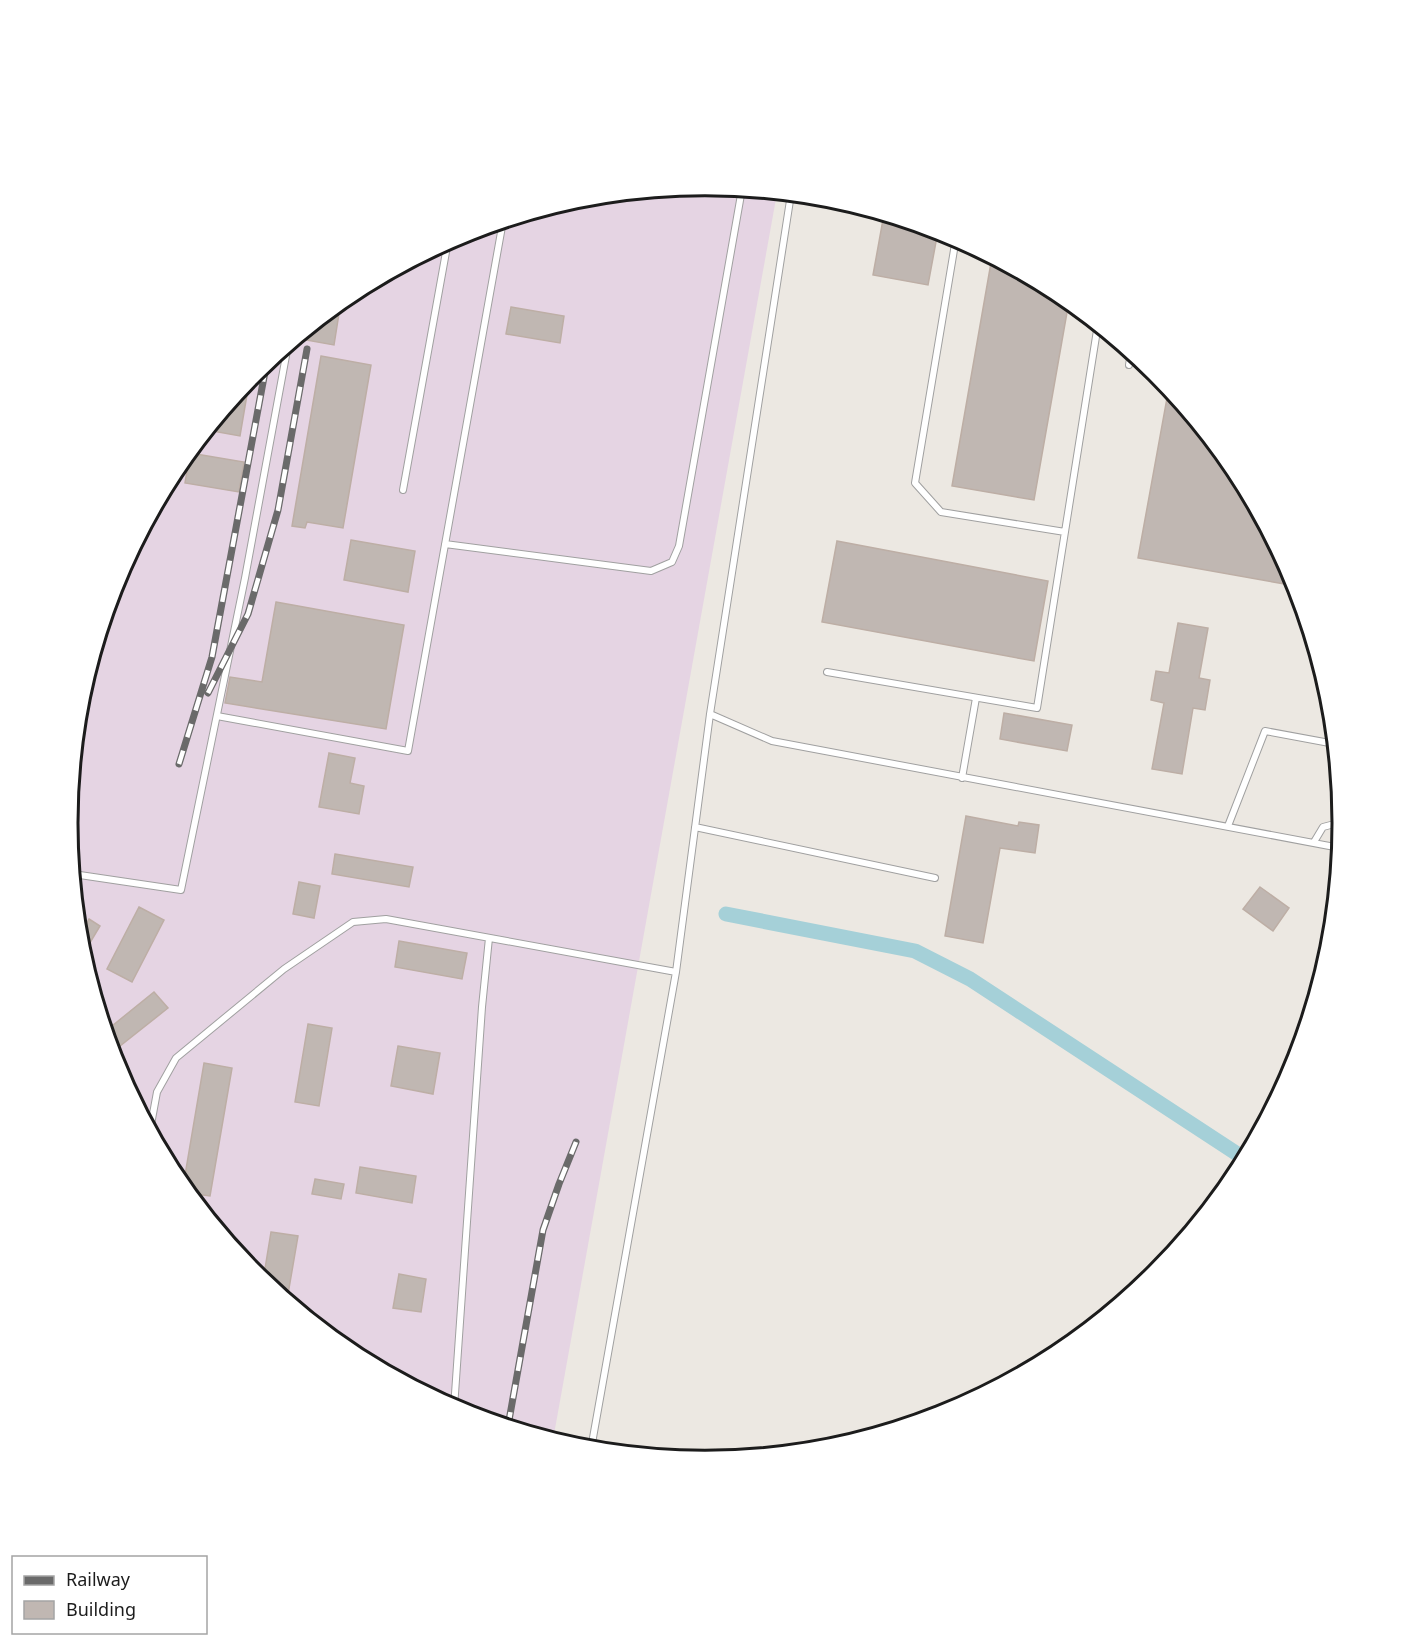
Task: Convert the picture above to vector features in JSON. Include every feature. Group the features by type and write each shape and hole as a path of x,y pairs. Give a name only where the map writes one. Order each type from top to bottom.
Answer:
{"lane":[{"path":"445,544 651,571 672,562 679,546 741,197"},
{"path":"593,1440 676,972 710,714 790,201"},
{"path":"217,716 408,751 501,230"},
{"path":"954,248 915,483 941,512 1065,532"},
{"path":"404,490 445,253"},
{"path":"827,672 1037,708 1096,334"},
{"path":"80,875 181,890 245,578 286,358"},
{"path":"962,778 976,698"},
{"path":"710,714 772,741 1331,846"},
{"path":"1228,826 1265,731 1327,743"},
{"path":"1314,842 1323,827 1332,825"},
{"path":"695,827 935,878"},
{"path":"152,1118 157,1092 176,1058 284,969 353,922 386,920 676,972"},
{"path":"455,1397 481,1019 489,938"}],"shaded area":[{"path":"664,197 746,197 776,200 555,1432 503,1417 465,1402 391,1366 357,1344 323,1320 262,1266 208,1205 184,1171 162,1136 126,1063 111,1025 90,945 83,905 78,823 83,741 90,701 111,621 126,583 162,509 208,441 234,410 262,380 323,326 392,280 428,261 503,229 543,217 623,201"}],"building":[{"path":"883,222 936,241 928,285 873,275"},
{"path":"991,265 1018,280 1067,312 1034,500 952,486"},
{"path":"511,307 564,316 560,343 506,334"},
{"path":"339,315 334,345 306,340"},
{"path":"321,356 371,365 343,528 307,522 305,528 292,526"},
{"path":"247,396 240,436 216,432"},
{"path":"1167,400 1202,441 1248,509 1284,584 1138,558"},
{"path":"199,454 244,462 239,492 185,483 187,471"},
{"path":"351,540 415,551 408,592 344,580"},
{"path":"837,541 1048,581 1034,661 822,622"},
{"path":"276,602 404,625 386,729 225,703 230,677 262,682"},
{"path":"1178,623 1208,628 1199,678 1210,680 1205,710 1193,708 1182,774 1152,769 1164,703 1151,700 1156,671 1169,673"},
{"path":"1004,713 1072,725 1067,751 1000,739"},
{"path":"329,753 355,758 350,783 364,786 359,814 319,807"},
{"path":"966,816 1018,826 1019,822 1039,825 1035,853 1000,848 983,943 945,936"},
{"path":"335,854 413,867 409,887 332,874"},
{"path":"299,882 320,886 314,918 293,914"},
{"path":"1260,887 1289,908 1273,931 1243,909"},
{"path":"139,907 164,920 132,982 107,969"},
{"path":"89,919 100,926 90,943 86,924"},
{"path":"399,941 467,953 462,979 395,967"},
{"path":"154,992 168,1008 120,1046 112,1026"},
{"path":"308,1024 332,1028 319,1106 295,1102"},
{"path":"398,1046 440,1053 433,1094 391,1086"},
{"path":"204,1063 232,1068 210,1196 201,1195 185,1173"},
{"path":"360,1167 416,1176 412,1203 356,1193"},
{"path":"315,1179 344,1184 341,1199 312,1194"},
{"path":"271,1232 298,1236 289,1291 265,1269"},
{"path":"399,1274 426,1279 421,1312 393,1308"}],"waterway":[{"path":"726,914 915,951 970,979 1237,1154"}],"railway":[{"path":"208,693 248,614 278,510 307,349"},
{"path":"179,764 212,657 264,378"},
{"path":"509,1419 543,1230 576,1142"}]}
